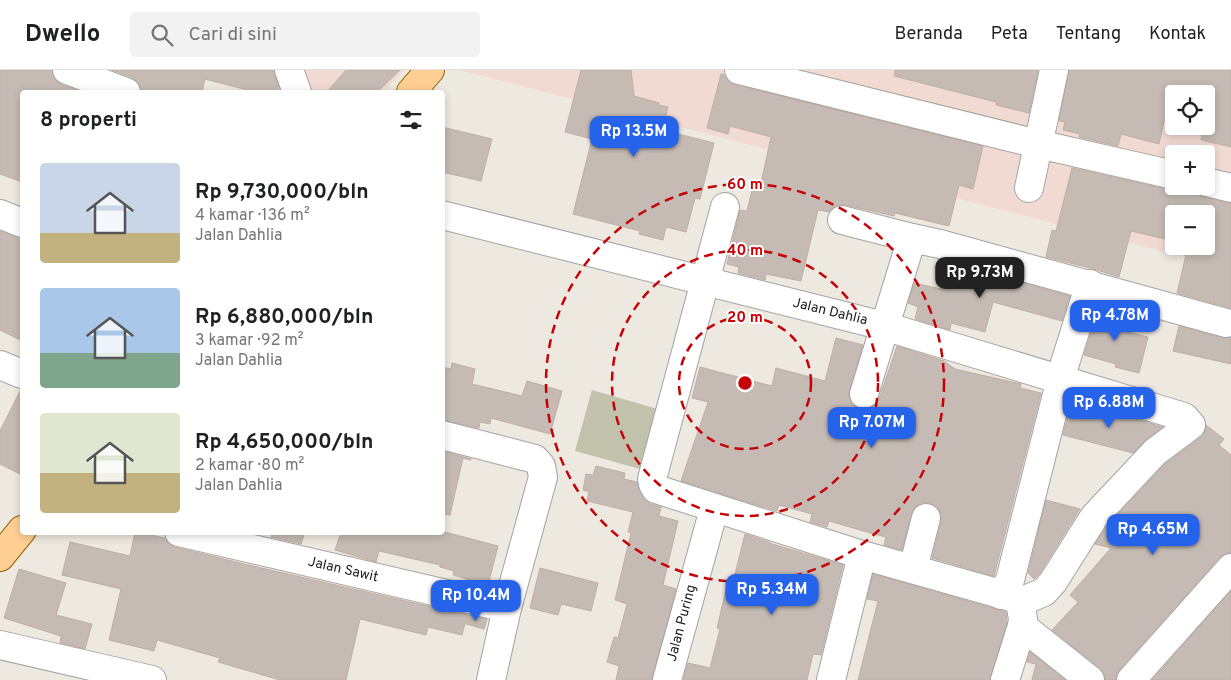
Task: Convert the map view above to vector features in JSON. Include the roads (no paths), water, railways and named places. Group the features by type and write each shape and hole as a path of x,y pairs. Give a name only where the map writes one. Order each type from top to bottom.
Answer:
{"main road":[{"path":"413,90 430,70"},
{"path":"0,557 20,532"}],"street":[{"path":"67,70 121,90"},
{"path":"290,70 296,90"},
{"path":"739,70 1038,144 1165,173"},
{"path":"1029,188 1054,70"},
{"path":"1215,184 1231,188"},
{"path":"726,207 652,479 656,489 862,555 913,569 1014,608 1090,680"},
{"path":"0,214 20,222"},
{"name":"Jalan Dahlia","path":"445,216 884,326 1184,417 1191,425 1155,452 1094,517 1053,582 1044,592 1014,608"},
{"path":"842,220 1090,284 1226,324"},
{"path":"864,394 912,238"},
{"path":"1004,680 1014,608 1010,580 1062,379 1090,284"},
{"path":"0,365 20,373"},
{"path":"445,436 535,459 541,466 543,477 507,608 491,680"},
{"name":"Jalan Puring","path":"667,680 714,508"},
{"path":"913,569 926,518"},
{"name":"Jalan Sawit","path":"192,535 507,608"},
{"path":"831,680 862,555"},
{"path":"1131,680 1231,568"},
{"path":"0,645 152,680"}]}
